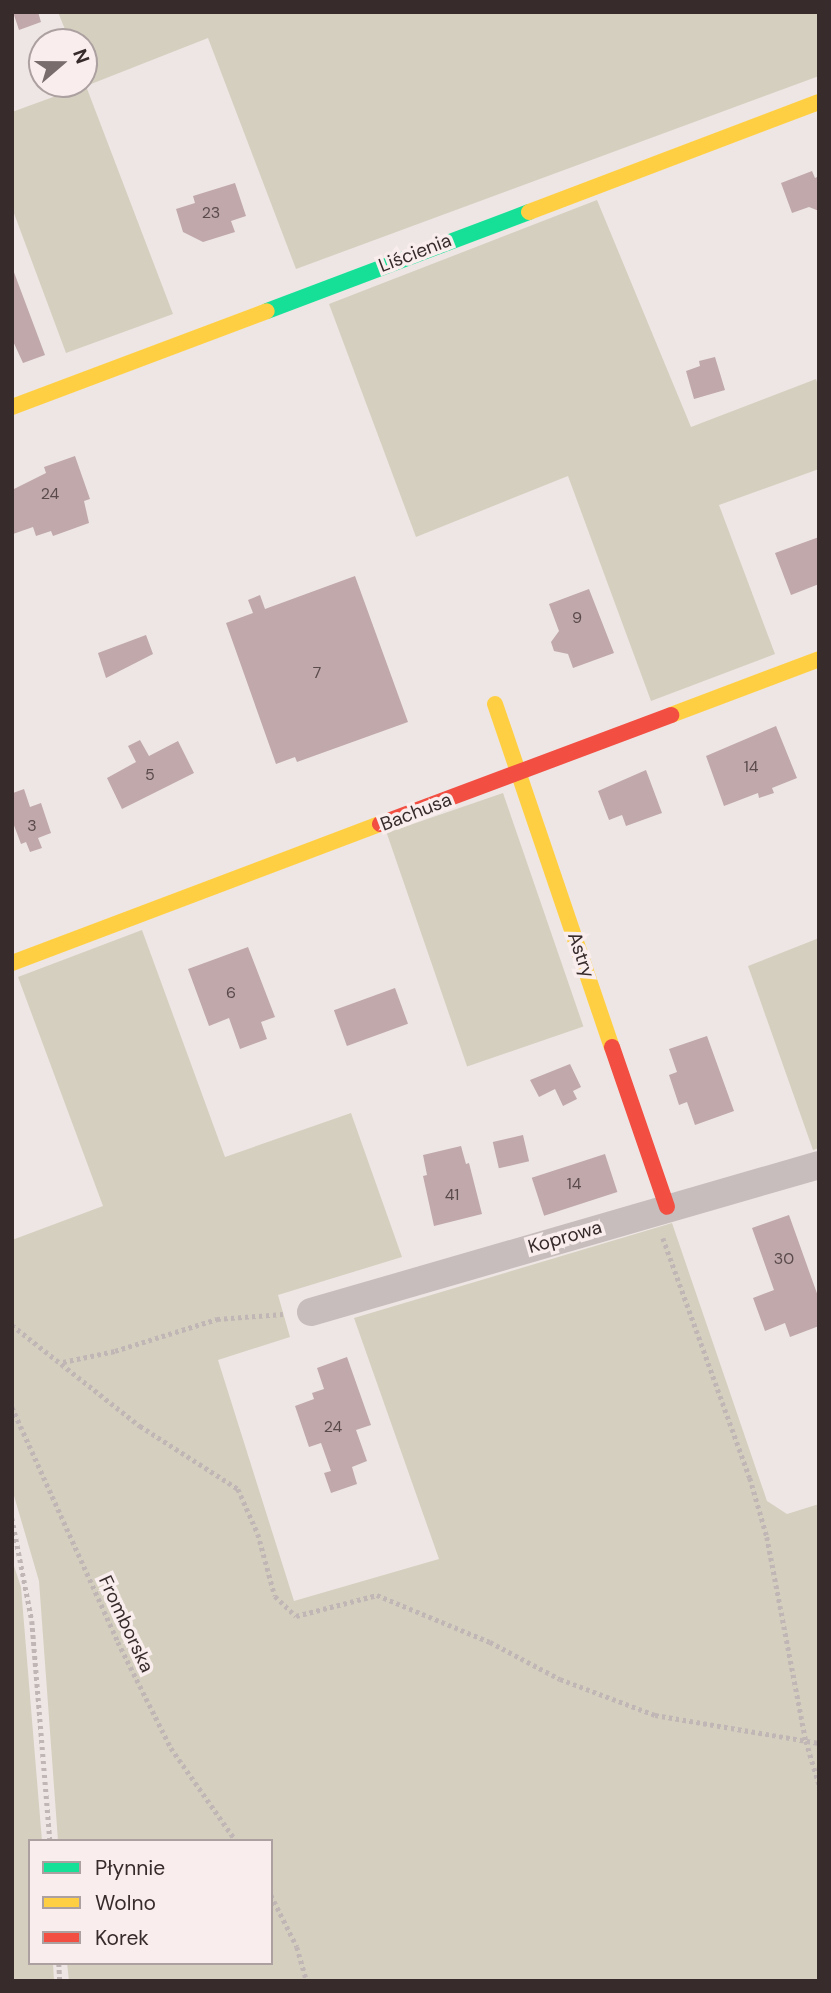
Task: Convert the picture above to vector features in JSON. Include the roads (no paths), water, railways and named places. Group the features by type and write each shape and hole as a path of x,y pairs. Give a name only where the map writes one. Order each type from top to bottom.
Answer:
{"street":[{"name":"Liścienia","path":"12,407 819,102"},
{"name":"Bachusa","path":"12,963 819,659"},
{"name":"Astry","path":"495,704 660,1209"},
{"name":"Koprowa","path":"311,1312 819,1165"}]}
